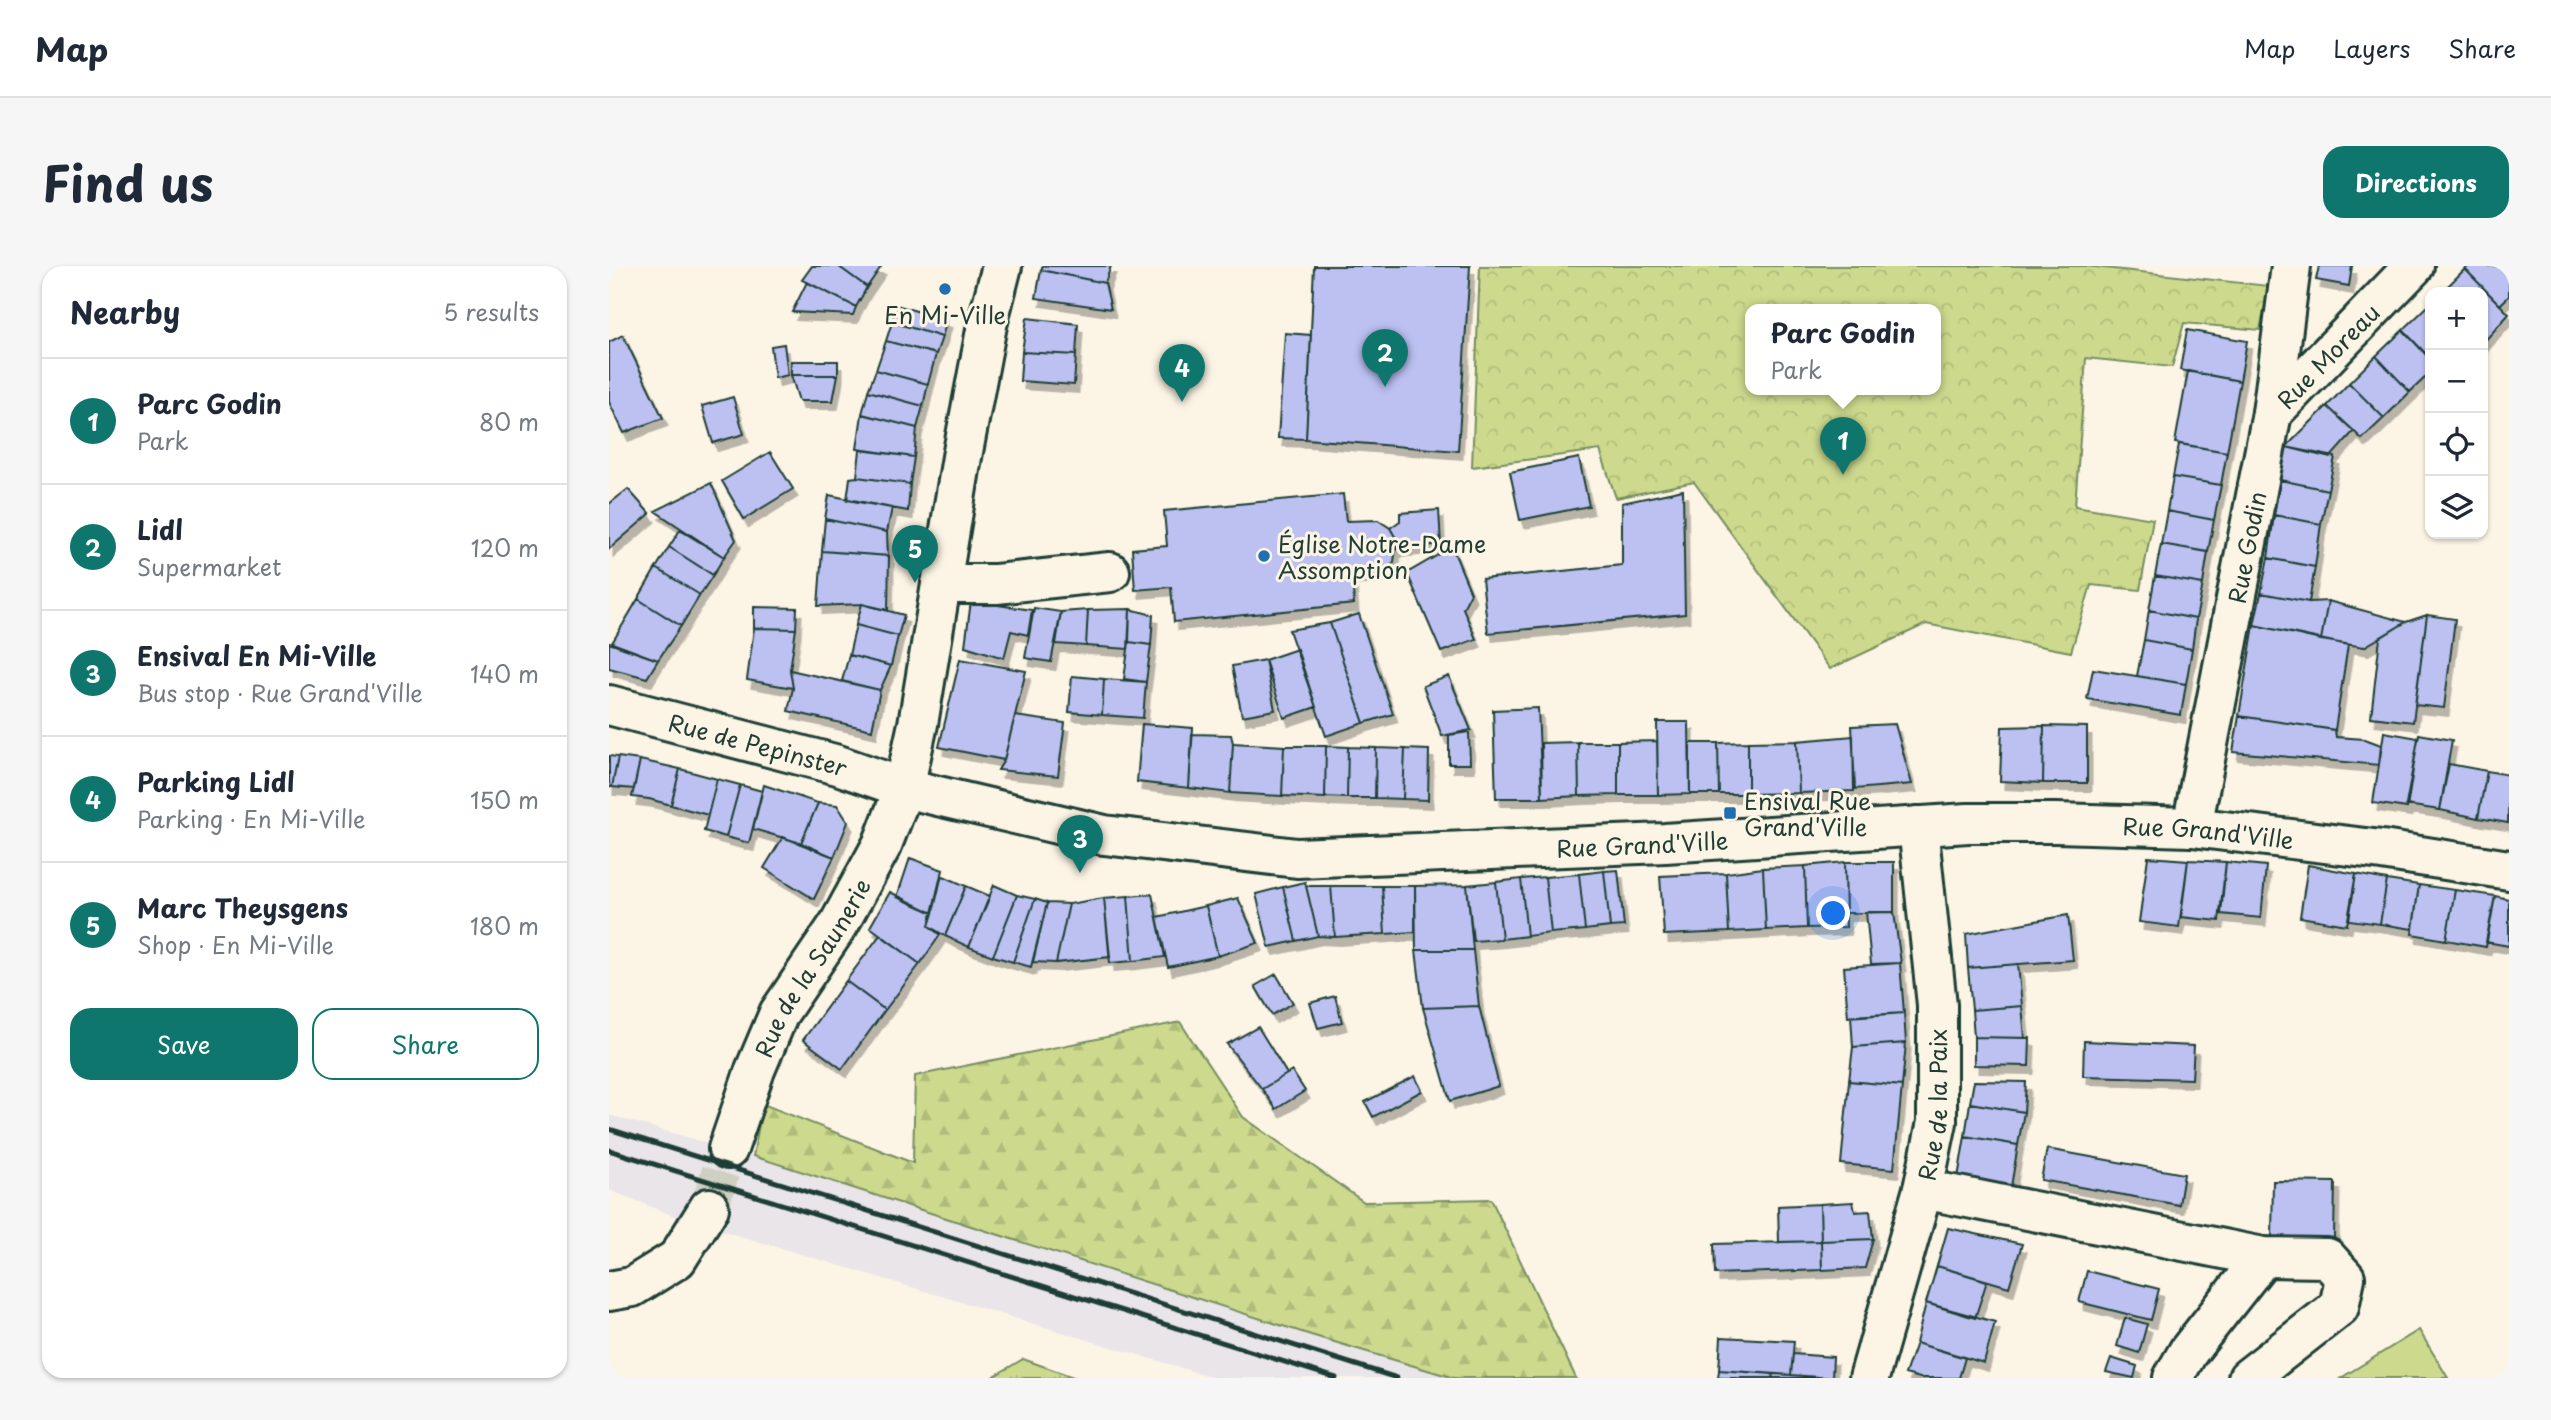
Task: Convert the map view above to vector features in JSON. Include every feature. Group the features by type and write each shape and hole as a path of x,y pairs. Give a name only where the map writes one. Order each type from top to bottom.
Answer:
{"street":[{"path":"904,788 918,724 962,457 987,325 1002,266"},
{"name":"Rue Godin","path":"2192,827 2272,413 2291,266"},
{"name":"Rue Moreau","path":"2272,413 2414,266"},
{"path":"941,584 996,584 1110,572"},
{"name":"Rue de Pepinster","path":"609,705 838,765 904,788"},
{"name":"Rue Grand'Ville","path":"904,788 1104,835 1297,858 1652,844 1980,823 2192,827 2382,850 2509,870"},
{"name":"Rue de la Saunerie","path":"728,1149 754,1070 779,1013 839,924 882,845 904,788"},
{"name":"Rue de la Paix","path":"1869,1378 1923,1189 1937,1122 1937,1005 1918,826"},
{"path":"1923,1189 2263,1257 2327,1258 2345,1278 2339,1307 2248,1378"},
{"path":"609,1291 632,1287 677,1259 709,1208"},
{"path":"2173,1378 2188,1352 2263,1257"}],"shaded area":[{"path":"609,1115 753,1156 1311,1335 1454,1378 1215,1378 677,1217 609,1190"}],"green space":[{"path":"1480,266 2086,266 2269,286 2260,330 2184,323 2172,367 2086,358 2075,506 2153,519 2140,590 2091,585 2071,652 1926,624 1830,669 1694,482 1616,498 1600,450 1472,467"},
{"path":"1180,1022 1243,1117 1364,1202 1491,1199 1576,1378 1454,1378 1311,1335 753,1156 763,1104 913,1163 915,1076"},
{"path":"2419,1330 2448,1378 2341,1378"},
{"path":"1023,1359 1076,1378 991,1378"}],"building":[{"path":"812,266 838,266 867,287 856,307 802,280"},
{"path":"838,266 879,266 881,267 867,287"},
{"path":"1043,266 1111,266 1105,283 1041,270"},
{"path":"1314,266 1470,266 1458,451 1306,439"},
{"path":"2319,266 2352,266 2349,286 2316,280"},
{"path":"2469,266 2509,266 2509,296 2500,305 2488,293 2488,287 2482,287 2465,269"},
{"path":"2465,269 2483,287 2447,287"},
{"path":"1041,270 1105,283 1111,309 1036,298"},
{"path":"807,282 856,307 853,315 792,312"},
{"path":"2488,293 2509,314 2488,337"},
{"path":"896,305 947,320 942,337 892,322"},
{"path":"2425,309 2425,353 2403,330"},
{"path":"1027,318 1078,324 1076,355 1022,352"},
{"path":"892,322 942,337 936,354 886,341"},
{"path":"2187,330 2247,341 2240,381 2180,370"},
{"path":"2403,330 2425,354 2425,378 2410,392 2376,356"},
{"path":"1285,333 1311,335 1306,439 1278,438"},
{"path":"623,335 663,418 624,433 609,402 609,342"},
{"path":"886,341 936,354 928,384 876,370"},
{"path":"784,344 788,375 775,378 771,346"},
{"path":"1022,352 1076,355 1074,385 1020,381"},
{"path":"2376,356 2410,392 2384,418 2349,383"},
{"path":"791,361 838,361 838,375 791,375"},
{"path":"876,370 928,384 923,406 868,391"},
{"path":"2188,371 2240,381 2227,452 2175,443"},
{"path":"791,375 838,375 833,401 799,401"},
{"path":"2349,383 2384,418 2362,439 2327,406"},
{"path":"868,391 923,406 917,428 862,414"},
{"path":"733,397 744,434 713,443 702,406"},
{"path":"2327,406 2354,431 2330,458 2286,447"},
{"path":"862,414 917,428 914,457 857,449"},
{"path":"2179,444 2227,452 2221,485 2173,477"},
{"path":"2286,447 2335,457 2328,490 2280,480"},
{"path":"860,450 914,457 910,484 857,477"},
{"path":"770,452 793,489 744,519 722,481"},
{"path":"1579,458 1589,506 1520,520 1510,472"},
{"path":"2173,477 2221,485 2214,520 2167,511"},
{"path":"850,478 910,484 908,511 847,500"},
{"path":"2280,480 2328,490 2321,524 2274,515"},
{"path":"711,483 736,540 724,557 655,511"},
{"path":"628,489 650,514 609,549 609,504"},
{"path":"1683,490 1685,614 1488,633 1482,579 1622,565 1622,503"},
{"name":"Église Notre-Dame Assomption","path":"1343,494 1346,521 1378,520 1390,528 1397,540 1394,562 1383,573 1352,577 1354,604 1174,622 1171,587 1135,590 1132,549 1167,546 1164,511"},
{"path":"829,495 892,508 887,532 825,519"},
{"path":"1439,510 1441,544 1397,549 1397,540 1390,528 1400,521 1400,513"},
{"path":"2167,511 2214,520 2208,552 2161,544"},
{"path":"2274,515 2321,524 2315,567 2268,558"},
{"path":"825,519 887,532 888,556 822,551"},
{"path":"680,530 724,557 713,575 669,547"},
{"path":"2161,544 2208,552 2203,584 2155,576"},
{"path":"669,547 713,575 700,595 656,568"},
{"path":"1452,547 1471,593 1463,608 1476,639 1441,652 1407,573"},
{"path":"822,551 889,556 888,610 862,604 818,606"},
{"path":"2268,558 2315,567 2309,602 2261,593"},
{"path":"656,568 700,595 681,626 638,599"},
{"path":"2155,576 2203,584 2196,619 2149,610"},
{"path":"2261,593 2309,602 2328,601 2321,640 2254,625"},
{"path":"638,599 681,626 658,660 612,643"},
{"path":"971,601 1032,610 1028,635 1011,631 1004,658 965,646"},
{"path":"2328,601 2406,622 2364,647 2321,640"},
{"path":"862,604 904,615 898,636 856,625"},
{"path":"754,607 797,608 796,629 754,628"},
{"path":"1034,608 1061,612 1051,662 1025,658"},
{"path":"1130,609 1128,649 1086,646 1088,610"},
{"path":"1130,609 1153,615 1151,645 1129,642"},
{"path":"1088,610 1086,646 1056,644 1061,612"},
{"path":"2149,610 2196,619 2192,649 2144,640"},
{"path":"1359,614 1393,714 1364,723 1330,623"},
{"path":"2427,615 2413,722 2371,717 2380,638 2406,622"},
{"path":"2427,615 2455,619 2444,708 2415,705"},
{"path":"1330,623 1364,723 1326,736 1289,630"},
{"path":"856,625 898,636 891,666 849,655"},
{"path":"2254,625 2348,645 2335,730 2239,716"},
{"path":"754,628 796,629 790,670 793,688 747,680"},
{"path":"2144,640 2192,649 2186,684 2137,676"},
{"path":"1129,642 1151,645 1146,682 1124,679"},
{"path":"609,643 658,660 647,678 609,668"},
{"path":"1297,649 1316,707 1284,718 1265,660"},
{"path":"849,655 891,666 880,690 842,681"},
{"path":"960,659 1026,671 1004,760 939,747"},
{"path":"1265,660 1275,710 1242,716 1232,666"},
{"path":"2093,669 2186,684 2181,715 2087,699"},
{"path":"790,670 880,690 872,730 788,711 793,688"},
{"path":"1072,676 1104,679 1102,715 1069,712"},
{"path":"1449,676 1471,730 1442,736 1423,686"},
{"path":"1104,679 1146,682 1143,718 1102,715"},
{"path":"1538,708 1542,798 1496,798 1493,710"},
{"path":"1015,716 1065,723 1058,776 998,770 1004,760"},
{"path":"2239,716 2335,730 2336,737 2365,739 2381,745 2379,765 2233,752"},
{"path":"1657,722 1689,722 1690,794 1658,795"},
{"path":"1142,724 1193,728 1189,788 1137,782"},
{"path":"1895,724 1912,784 1855,789 1852,726"},
{"path":"2044,726 2043,783 2000,781 2002,727"},
{"path":"2044,726 2087,727 2087,783 2043,783"},
{"path":"1469,732 1470,764 1449,764 1449,735"},
{"path":"2384,732 2418,738 2407,808 2373,803"},
{"path":"1192,734 1231,735 1233,743 1230,793 1189,788"},
{"path":"2419,734 2452,740 2440,810 2406,805"},
{"path":"1853,736 1854,791 1799,793 1797,741"},
{"path":"1657,741 1658,795 1618,795 1618,742"},
{"path":"1797,741 1799,793 1748,794 1748,742"},
{"path":"1578,742 1579,796 1542,798 1541,743"},
{"path":"1578,742 1618,742 1618,795 1579,796"},
{"path":"1748,742 1748,794 1719,794 1718,743"},
{"path":"1233,743 1284,746 1282,796 1230,793"},
{"path":"1690,743 1718,743 1719,794 1690,794"},
{"path":"1284,746 1326,746 1325,798 1282,796"},
{"path":"1326,746 1348,747 1347,798 1325,797"},
{"path":"1348,747 1376,748 1375,798 1347,798"},
{"path":"1376,748 1405,749 1403,799 1375,798"},
{"path":"1405,749 1429,750 1428,800 1403,799"},
{"path":"609,756 618,757 612,787 609,787"},
{"path":"618,757 640,760 634,789 612,787"},
{"path":"640,760 680,769 671,805 632,797"},
{"path":"2449,764 2487,771 2478,818 2440,810"},
{"path":"680,769 717,779 708,815 671,805"},
{"path":"2487,771 2509,775 2508,823 2478,818"},
{"path":"717,779 740,785 726,837 704,831"},
{"path":"740,785 762,791 749,843 726,837"},
{"path":"764,785 818,803 801,843 753,829"},
{"path":"818,803 837,805 848,822 834,857 801,843"},
{"path":"783,837 834,857 814,899 764,868"},
{"path":"2148,857 2188,860 2179,927 2139,922"},
{"path":"910,858 943,870 933,913 897,897"},
{"path":"2188,860 2226,862 2219,921 2181,917"},
{"path":"1845,862 1894,862 1894,912 1846,913"},
{"path":"1845,862 1846,927 1807,928 1805,866"},
{"path":"2226,862 2266,866 2261,918 2221,914"},
{"path":"2308,865 2356,874 2347,925 2300,917"},
{"path":"1805,866 1807,928 1766,930 1763,868"},
{"path":"1763,868 1766,930 1729,932 1726,873"},
{"path":"1618,870 1624,926 1610,927 1604,871"},
{"path":"1604,871 1610,927 1585,930 1579,874"},
{"path":"1726,873 1729,932 1664,935 1660,876"},
{"path":"1579,874 1585,930 1551,933 1545,877"},
{"path":"2356,874 2387,880 2380,924 2349,920"},
{"path":"941,875 966,886 945,936 929,926"},
{"path":"1545,877 1551,933 1527,936 1521,879"},
{"path":"1521,879 1527,936 1502,939 1496,882"},
{"path":"2387,880 2419,885 2413,929 2380,924"},
{"path":"1305,882 1318,936 1296,941 1283,887"},
{"path":"1496,882 1502,939 1473,941 1467,885"},
{"path":"994,885 1017,895 993,956 969,947"},
{"path":"1467,885 1473,950 1416,950 1415,886"},
{"path":"2419,885 2455,890 2446,940 2412,934"},
{"path":"966,886 990,896 969,947 945,936"},
{"path":"1306,886 1331,886 1335,937 1318,936"},
{"path":"1331,886 1382,886 1385,934 1335,937"},
{"path":"1382,886 1415,886 1415,932 1385,934"},
{"path":"1283,887 1296,941 1269,947 1256,894"},
{"path":"2455,890 2495,896 2486,947 2446,940"},
{"path":"890,892 933,913 929,926 940,935 920,964 870,927"},
{"path":"1152,894 1165,957 1133,961 1128,896"},
{"path":"1017,895 1035,899 1013,962 993,956"},
{"path":"1128,896 1133,961 1110,963 1104,898"},
{"path":"2495,896 2509,899 2509,946 2486,942"},
{"path":"1104,898 1110,957 1056,963 1069,904"},
{"path":"1238,898 1258,943 1218,956 1206,906"},
{"path":"1035,899 1047,903 1031,967 1013,962"},
{"path":"1047,903 1069,904 1056,963 1033,962"},
{"path":"1206,906 1218,956 1168,967 1157,917"},
{"path":"1866,912 1894,912 1901,963 1871,964"},
{"path":"2068,915 2073,960 1968,968 1966,934"},
{"path":"880,935 920,964 885,1010 846,981"},
{"path":"1416,950 1473,950 1479,1006 1423,1008"},
{"path":"1900,963 1904,1013 1848,1017 1844,967"},
{"path":"2018,964 2022,1006 1972,1010 1968,968"},
{"path":"1276,974 1293,1003 1272,1015 1255,986"},
{"path":"846,981 885,1010 842,1069 803,1040"},
{"path":"1335,996 1342,1022 1318,1028 1310,1003"},
{"path":"1479,1006 1499,1086 1450,1101 1423,1008"},
{"path":"2022,1006 2025,1038 1974,1037 1972,1010"},
{"path":"1904,1013 1906,1043 1853,1047 1851,1016"},
{"path":"1258,1027 1287,1074 1262,1089 1227,1044"},
{"path":"1974,1037 2030,1038 2029,1066 1974,1065"},
{"path":"2084,1041 2194,1046 2192,1079 2083,1076"},
{"path":"1906,1043 1902,1086 1849,1081 1853,1047"},
{"path":"1292,1071 1305,1091 1276,1109 1262,1089"},
{"path":"1415,1076 1422,1091 1373,1117 1365,1102"},
{"path":"1849,1081 1902,1086 1894,1169 1841,1164"},
{"path":"1974,1081 2026,1082 2024,1112 1970,1103"},
{"path":"1970,1103 2024,1112 2018,1145 1965,1136"},
{"path":"1965,1136 2018,1145 2010,1193 1957,1184"},
{"path":"2047,1149 2184,1174 2179,1205 2041,1180"},
{"path":"2273,1181 2335,1182 2334,1239 2272,1238"},
{"path":"1853,1202 1855,1212 1870,1211 1873,1239 1821,1241 1820,1204"},
{"path":"1820,1204 1821,1241 1779,1242 1778,1206"},
{"path":"1948,1228 2022,1244 2009,1287 1937,1266"},
{"path":"1873,1239 1865,1268 1822,1270 1821,1241"},
{"path":"1821,1241 1822,1270 1715,1274 1714,1244"},
{"path":"1937,1266 1987,1281 1975,1318 1926,1303"},
{"path":"2087,1271 2159,1289 2151,1320 2079,1302"},
{"path":"1926,1303 1995,1322 1984,1363 1916,1343"},
{"path":"2125,1318 2147,1324 2139,1353 2117,1346"},
{"path":"1721,1337 1794,1341 1791,1375 1719,1370"},
{"path":"1916,1343 1965,1358 1959,1378 1920,1378 1905,1374"},
{"path":"1793,1354 1833,1357 1832,1378 1791,1375"},
{"path":"2111,1358 2137,1366 2134,1378 2106,1372"},
{"path":"1719,1370 1773,1374 1772,1378 1718,1378"},
{"path":"1773,1374 1791,1375 1832,1378 1772,1378"}],"tunnel":[{"path":"709,1208 728,1149"}],"railway":[{"path":"609,1129 1397,1378"},
{"path":"609,1150 1336,1378"}],"place":[{"name":"En Mi-Ville","path":"945,289"},
{"name":"Lidl","path":"1385,387"},
{"name":"Parking Lidl","path":"1182,402"},
{"name":"Parc Godin","path":"1843,475"},
{"name":"Église Notre-Dame Assomption","path":"1264,556"},
{"name":"Marc Theysgens","path":"915,583"},
{"name":"Ensival Rue Grand'Ville","path":"1730,813"},
{"name":"Ensival En Mi-Ville","path":"1080,873"}]}
